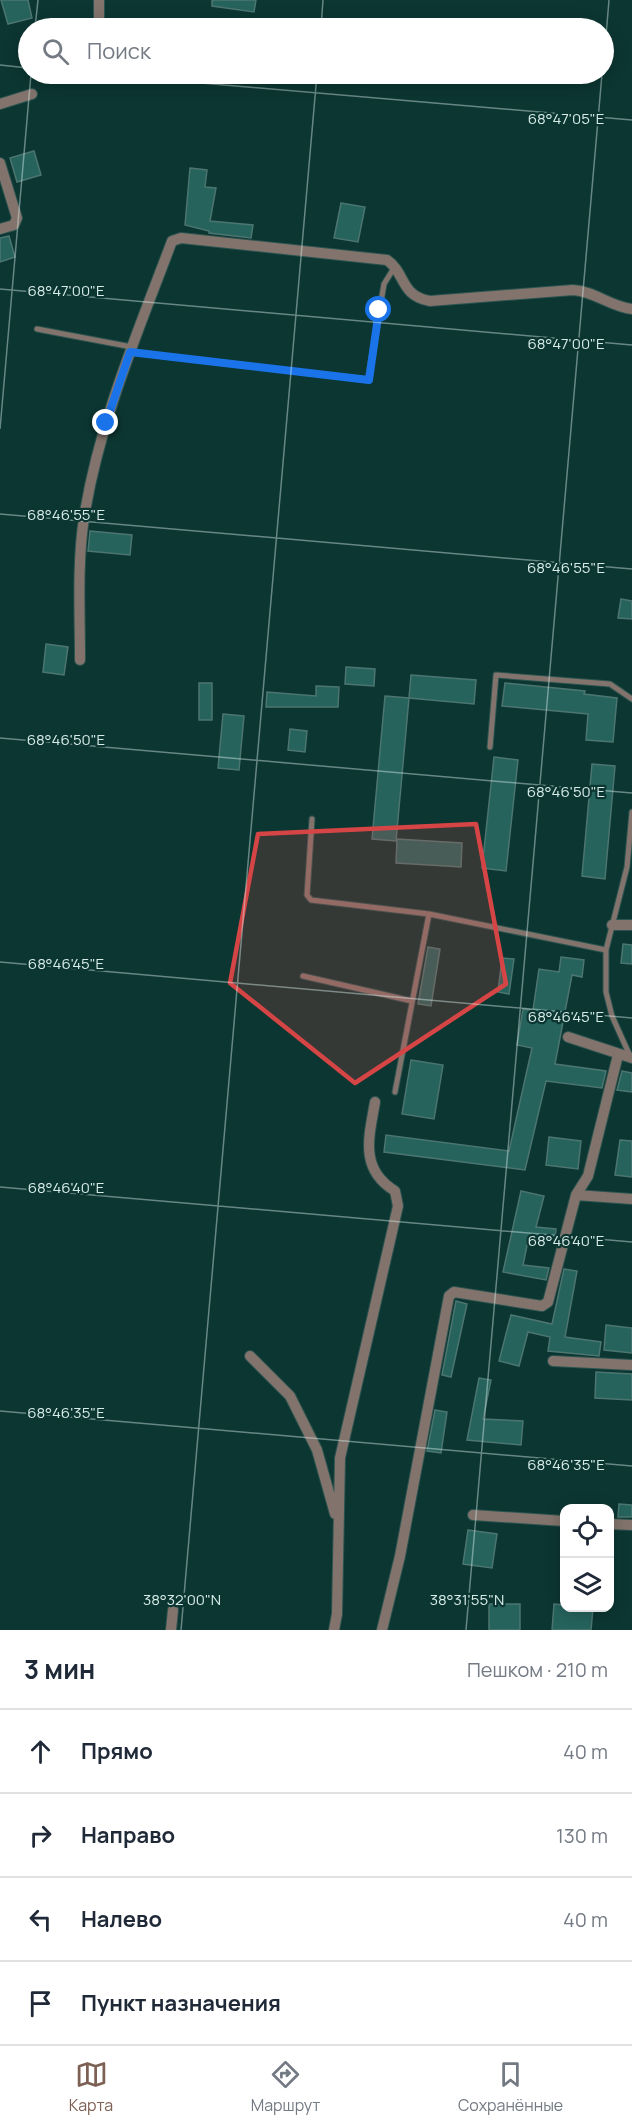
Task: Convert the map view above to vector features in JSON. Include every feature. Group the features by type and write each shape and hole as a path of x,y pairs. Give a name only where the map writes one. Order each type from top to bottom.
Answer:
{"street":[{"path":"99,0 99,18"},
{"path":"0,104 32,94"},
{"path":"0,163 17,218 14,225 0,229"},
{"path":"80,660 84,521 106,423 172,241 176,239 381,258 394,267 407,290 422,299 581,290 616,306 632,309"},
{"path":"612,925 632,925"},
{"path":"568,1037 631,1058"},
{"path":"382,1630 400,1556 449,1296 454,1292 545,1305 576,1195 588,1176 618,1055"},
{"path":"334,1630 338,1614 340,1458 398,1206 395,1191 377,1177 370,1158 368,1145 375,1102"},
{"path":"576,1195 632,1199"},
{"path":"250,1356 290,1396 317,1450 338,1526"},
{"path":"553,1361 632,1365"},
{"path":"472,1515 560,1521"},
{"path":"614,1524 632,1525"},
{"path":"171,1630 173,1610"}],"lane":[{"path":"37,329 131,350 369,380 384,284 394,267"},
{"path":"490,747 496,675 610,684 632,699"},
{"path":"631,1058 612,1016 606,992 606,950 627,867 632,812"},
{"path":"312,819 307,895 311,900 429,915 606,950"},
{"path":"395,1092 429,915"},
{"path":"303,976 412,1001"}],"highlighted area":[{"path":"476,824 506,984 355,1083 230,983 258,834"}],"building":[{"path":"1,0 28,0 32,18 18,18 18,22 8,24"},
{"path":"212,0 256,0 254,12 212,6"},
{"path":"34,151 41,175 17,182 10,158"},
{"path":"190,168 207,170 205,187 216,188 210,221 253,225 251,238 209,233 209,231 185,225"},
{"path":"341,203 365,207 358,242 334,238"},
{"path":"9,236 15,257 0,262 0,238"},
{"path":"90,531 132,535 130,555 88,551"},
{"path":"621,599 632,601 632,619 618,618"},
{"path":"46,644 68,647 64,675 43,672"},
{"path":"346,667 375,669 374,686 345,684"},
{"path":"411,675 476,680 474,704 409,698"},
{"path":"199,683 212,683 212,720 199,720"},
{"path":"505,683 585,691 584,694 617,698 613,742 586,740 588,714 502,706"},
{"path":"316,686 339,687 338,707 266,707 267,692 316,696"},
{"path":"385,696 409,698 396,841 372,839"},
{"path":"223,714 244,716 239,770 218,768"},
{"path":"290,729 307,731 305,752 288,750"},
{"path":"494,757 518,760 506,871 482,868"},
{"path":"592,764 615,766 605,879 582,876"},
{"path":"397,839 462,843 461,867 396,863"},
{"path":"623,944 632,945 632,964 621,963"},
{"path":"428,947 440,949 431,1006 418,1004"},
{"path":"561,957 584,960 582,977 572,975 555,1064 606,1071 602,1088 546,1081 525,1170 384,1152 386,1135 509,1151 532,1048 517,1045 523,1009 533,1010 539,969 559,972"},
{"path":"502,958 514,959 509,994 498,992"},
{"path":"411,1060 443,1065 434,1119 402,1114"},
{"path":"622,1071 632,1073 632,1092 617,1090"},
{"path":"549,1137 581,1141 578,1169 546,1165"},
{"path":"620,1140 632,1141 632,1177 615,1175"},
{"path":"521,1191 544,1196 536,1227 556,1229 555,1239 529,1236 523,1265 549,1268 546,1280 503,1272"},
{"path":"564,1269 577,1271 565,1337 601,1342 599,1356 548,1351 550,1337 528,1332 519,1366 499,1361 511,1315 552,1324"},
{"path":"456,1301 467,1304 451,1377 442,1375"},
{"path":"606,1325 632,1328 632,1353 604,1350"},
{"path":"596,1372 632,1374 632,1400 595,1398"},
{"path":"479,1378 491,1380 483,1419 523,1421 521,1445 467,1440"},
{"path":"435,1410 447,1412 441,1453 427,1451"},
{"path":"619,1504 632,1505 632,1517 618,1517"},
{"path":"468,1530 497,1534 492,1568 463,1564"},
{"path":"489,1604 520,1604 520,1630 489,1630"},
{"path":"554,1604 560,1605 560,1612 593,1612 591,1630 552,1630"}],"route":[{"path":"106,423 130,352 369,380 371,379 379,310"}]}
